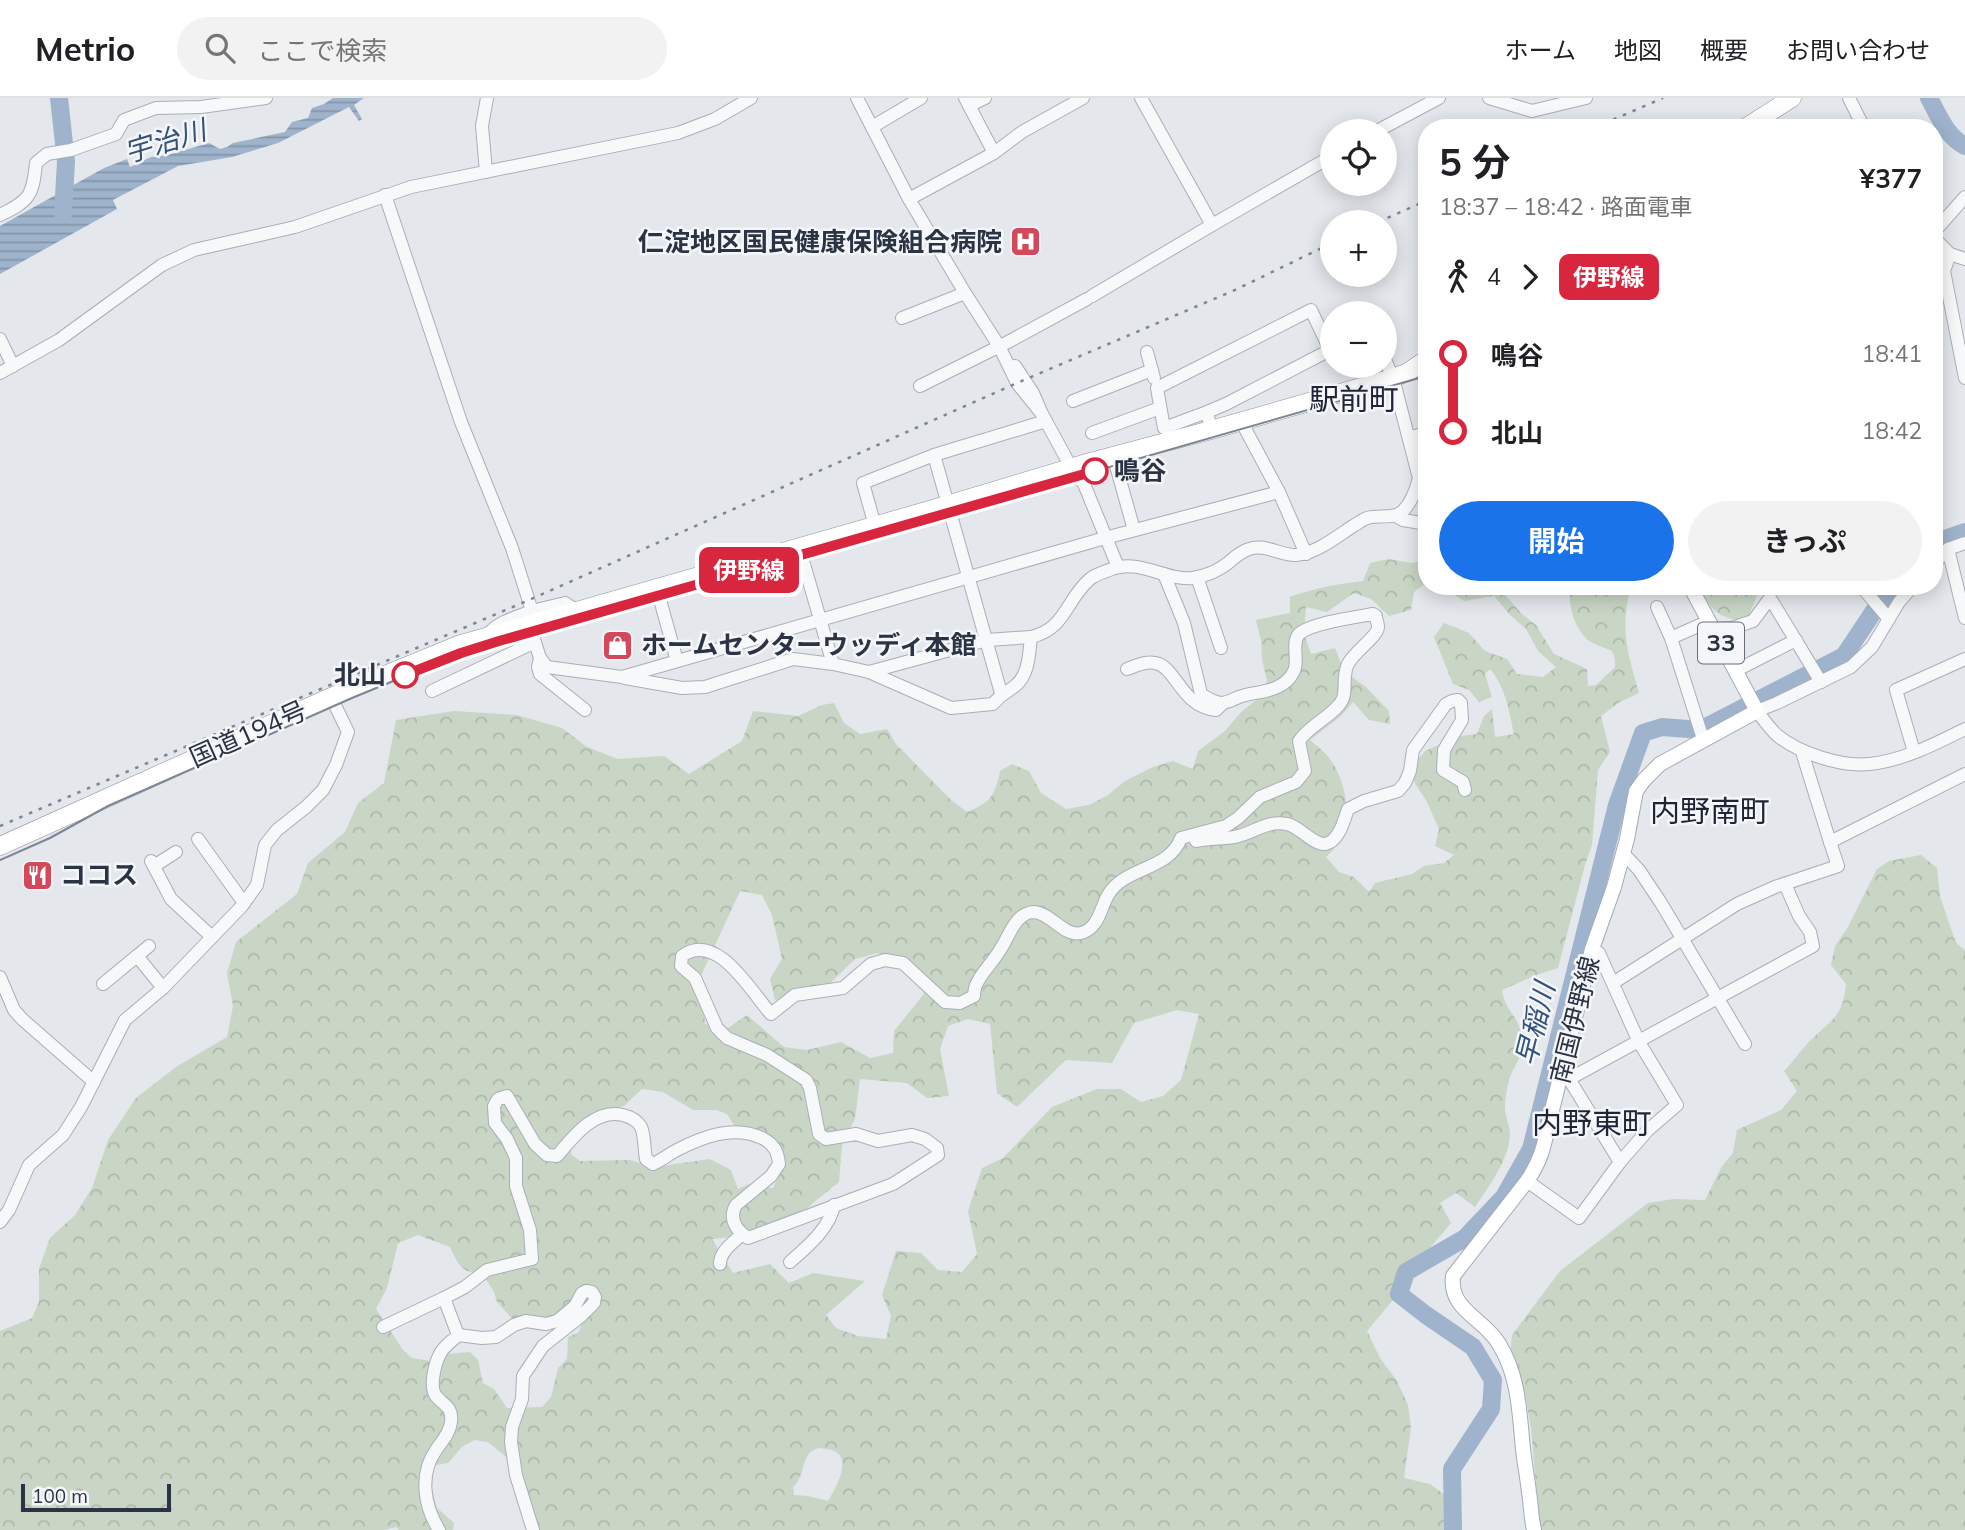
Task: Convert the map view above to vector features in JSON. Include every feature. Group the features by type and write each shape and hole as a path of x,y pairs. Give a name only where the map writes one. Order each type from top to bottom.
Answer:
{"highway":[{"path":"1759,119 1792,98"},
{"name":"国道194号","path":"1397,376 1418,367"},
{"name":"国道194号","path":"0,846 331,697 530,617 577,611 657,589 1113,455 1209,421 1241,421 1393,378"}],"main road":[{"name":"33","path":"1695,595 1754,706"},
{"name":"南国伊野線","path":"1534,1530 1519,1400 1511,1371 1500,1344 1454,1297 1451,1289 1453,1276 1537,1167 1565,1078 1592,949 1614,887 1636,791 1660,764 1754,706"}],"street":[{"path":"0,215 24,203 34,184 36,163 47,154 71,150 116,134 124,120 156,108 201,107 266,98"},
{"path":"486,172 482,126 487,98"},
{"path":"0,373 59,340 137,282 178,257 206,246 311,222 434,181 678,133 715,119 751,98"},
{"path":"857,98 909,199 999,347 1026,380 1071,467 1084,484 1118,567"},
{"path":"872,127 902,103 921,98"},
{"path":"985,98 967,102 994,153"},
{"path":"909,199 994,153 1068,102 1083,98"},
{"path":"1141,98 1212,225"},
{"path":"1397,120 1439,98"},
{"path":"1489,98 1532,111 1549,102 1586,98"},
{"path":"1849,98 1860,119"},
{"path":"920,386 999,347 1089,297 1320,163"},
{"path":"386,195 461,422 512,548 535,642 540,659 547,667 682,688 705,687 793,659 869,672 951,708 993,704 1001,694 1014,687 1022,679 1028,665 1031,638"},
{"path":"1943,222 1965,197"},
{"path":"1943,247 1950,254 1965,259"},
{"path":"1950,254 1944,271 1965,373"},
{"path":"902,318 965,293"},
{"path":"1157,388 1311,310 1320,328"},
{"path":"0,339 13,366"},
{"path":"1147,352 1164,428 1209,421 1226,404 1320,355"},
{"path":"1073,401 1152,370"},
{"path":"1393,378 1418,469"},
{"path":"1092,433 1160,408"},
{"path":"875,526 863,483 934,455 1044,418"},
{"path":"1241,421 1279,492 1306,554"},
{"path":"1418,435 1415,436 1418,453"},
{"path":"934,455 1001,694"},
{"path":"1113,455 1134,530"},
{"path":"622,677 1105,538 1279,492"},
{"path":"869,672 987,640 1031,638 1044,634 1053,629 1091,578 1118,567 1140,567 1190,578 1207,575 1226,565 1239,553 1253,547 1291,555 1306,554 1367,517 1396,516 1418,493"},
{"path":"1396,516 1418,522"},
{"path":"1943,555 1965,543"},
{"path":"799,547 833,664"},
{"path":"1253,547 1282,563"},
{"path":"1948,550 1965,618"},
{"path":"1164,574 1184,623 1201,694 1209,700 1223,703"},
{"path":"1197,577 1221,648"},
{"path":"657,589 677,661"},
{"path":"1869,595 1889,619"},
{"path":"1905,595 1872,647 1851,667 1821,682 1754,706 1776,735 1802,752 1835,761 1868,765 1914,752 1965,729"},
{"path":"1671,638 1711,625 1732,628 1753,621 1770,598 1821,682"},
{"path":"1657,607 1671,638 1703,739"},
{"path":"1127,669 1152,662 1162,665 1187,702 1216,709 1223,703 1243,696 1269,692 1285,682 1294,672 1296,640 1300,633 1321,625 1373,614 1376,616 1376,635 1358,650 1345,669 1343,698 1339,706 1299,741 1305,771 1296,782 1259,797 1226,826 1181,838 1177,849"},
{"path":"1735,671 1796,640"},
{"path":"432,691 535,642"},
{"path":"540,659 540,674 585,710"},
{"path":"1914,752 1895,690 1965,659"},
{"path":"0,1222 9,1210 29,1165 63,1135 81,1107 125,1020 163,988 244,903 257,885 265,845 277,830 324,790 348,732 331,697"},
{"path":"383,1327 465,1287 488,1270 532,1259 530,1230 516,1186 516,1158 495,1123 494,1106 498,1100 507,1096 536,1144 547,1155 557,1156 583,1127 598,1118 619,1114 634,1118 642,1128 646,1159 653,1164 704,1139 733,1131 749,1132 769,1141 778,1153 779,1164 771,1176 736,1205 732,1212 732,1219 739,1231 748,1238 893,1184 938,1155 937,1149 925,1139 912,1135 878,1140 856,1134 826,1139 819,1134 806,1080 767,1055 727,1038 717,1027 695,978 681,966 682,957 689,951 710,952 726,961 771,1014 795,995 843,988 871,964 885,960 903,963 945,1002 960,1003 974,996 975,986 1001,950 1019,918 1028,913 1044,915 1070,932 1078,934 1088,930 1098,920 1107,897 1124,878 1193,842 1238,837 1258,827 1275,823 1292,825 1317,842 1325,844 1333,840 1342,828 1348,809 1364,801 1398,791 1410,771 1413,750 1446,704 1458,700 1463,711 1462,720 1444,750 1443,770 1463,782 1465,790"},
{"path":"1613,983 1737,904 1838,866 1802,752"},
{"path":"1830,842 1965,774"},
{"path":"198,839 244,903"},
{"path":"176,852 153,863 171,899 212,937"},
{"path":"1623,853 1639,870 1661,903 1745,1044"},
{"path":"1620,1162 1565,1078 1639,1042 1812,946 1810,932 1799,916 1785,884"},
{"path":"103,984 149,946"},
{"path":"1527,1181 1579,1218 1620,1162 1648,1130 1677,1105 1639,1042 1599,953 1592,949"},
{"path":"137,956 163,988"},
{"path":"1,980 14,1010 22,1019 94,1082"},
{"path":"790,1262 816,1237 831,1215 834,1205"},
{"path":"720,1264 723,1252 743,1234"},
{"path":"458,1335 496,1337 514,1325 526,1321 546,1324 557,1321 568,1314 582,1293 592,1292 595,1297 594,1303 581,1316 543,1346 523,1376 522,1399 512,1427 511,1442 516,1475 533,1530"},
{"path":"444,1298 458,1335"},
{"path":"439,1530 432,1519 424,1482 430,1458 447,1435 451,1423 450,1411 444,1401 436,1396 433,1388 440,1352 458,1335"}],"green space":[{"path":"1389,559 1418,562 1418,589 1414,592 1411,610 1389,616 1371,599 1354,593 1327,612 1306,607 1304,634 1311,654 1335,648 1344,671 1366,687 1389,711 1390,724 1369,720 1353,702 1341,716 1310,740 1326,754 1336,768 1345,798 1344,830 1338,844 1326,857 1339,872 1354,877 1369,892 1375,883 1412,874 1424,866 1444,863 1454,855 1435,846 1439,829 1426,800 1415,784 1411,768 1425,751 1460,736 1477,734 1484,716 1492,709 1495,737 1514,734 1503,692 1490,669 1485,674 1492,697 1479,702 1469,690 1453,684 1434,637 1444,623 1469,633 1485,651 1507,659 1517,674 1543,677 1556,667 1538,651 1526,629 1494,596 1464,601 1455,595 1505,595 1536,625 1554,654 1587,669 1588,686 1596,685 1615,667 1615,659 1612,651 1591,642 1580,631 1571,609 1570,595 1629,595 1626,630 1639,693 1618,703 1601,716 1610,752 1598,770 1592,845 1558,968 1502,990 1506,1004 1521,1031 1522,1046 1506,1093 1505,1110 1510,1134 1506,1153 1475,1207 1456,1193 1440,1203 1451,1223 1430,1248 1418,1270 1367,1331 1408,1405 1411,1427 1404,1478 1430,1484 1445,1495 1445,1517 1450,1530 529,1530 517,1466 488,1442 475,1440 463,1446 448,1463 436,1465 428,1475 437,1508 454,1523 453,1530 399,1530 396,1527 384,1530 0,1530 0,1331 32,1318 39,1302 39,1269 50,1238 75,1215 92,1188 108,1140 136,1098 176,1067 227,1037 233,1006 227,973 236,942 297,894 308,863 345,832 358,803 384,783 396,720 454,711 517,715 562,728 587,747 618,759 664,756 689,774 742,741 753,711 798,716 822,705 834,703 844,723 860,734 887,729 896,744 950,799 967,812 991,797 1000,771 1012,764 1029,771 1041,793 1066,809 1089,805 1108,795 1125,781 1153,767 1173,761 1193,769 1198,751 1225,731 1241,712 1260,697 1267,681 1256,620 1290,613 1290,597 1363,581 1370,563","holes":["740,891 762,895 772,915 782,959 770,979 775,1000 821,992 855,959 878,953 917,973 924,994 894,1031 893,1053 870,1058 841,1042 807,1050 784,1047 747,1015 728,1028 705,1024 700,978","1177,1010 1199,1014 1181,1080 1163,1096 1141,1102 1121,1089 1097,1089 1052,1107 1003,1158 982,1168 968,1211 977,1254 962,1272 938,1270 921,1253 896,1251 882,1295 891,1316 886,1339 858,1336 836,1328 826,1315 865,1281 813,1273 789,1283 770,1264 733,1273 712,1239 761,1234 791,1224 839,1182 842,1145 855,1119 860,1079 907,1083 927,1098 949,1096 940,1049 948,1026 968,1019 990,1024 997,1093 1017,1107 1066,1060 1112,1063 1134,1023","642,1089 663,1092 693,1110 716,1110 727,1114 739,1133 770,1148 783,1168 773,1188 749,1184 738,1189 731,1170 710,1159 654,1167 630,1160 580,1161 571,1154 573,1130 591,1115 624,1106","418,1235 450,1247 461,1267 482,1273 497,1302 520,1327 543,1331 573,1314 582,1321 579,1332 568,1337 567,1359 558,1368 551,1397 542,1407 507,1408 494,1389 483,1383 478,1360 470,1352 446,1354 437,1362 412,1358 403,1350 376,1309 387,1288 398,1243","818,1448 833,1451 842,1461 837,1485 828,1501 794,1495 793,1487 812,1451"]},
{"path":"1703,595 1757,595 1746,622 1721,615"},
{"path":"1921,855 1937,868 1940,896 1949,923 1956,943 1965,950 1965,1530 1540,1530 1531,1428 1524,1389 1510,1356 1512,1335 1560,1271 1648,1203 1674,1199 1705,1200 1722,1166 1733,1153 1737,1130 1781,1110 1797,1091 1784,1071 1840,1009 1846,984 1831,965 1835,946 1848,927 1877,869 1889,861"}],"water":[{"name":"宇治川","path":"333,98 364,98 354,105 362,119 359,121 349,107 278,143 232,157 178,166 113,200 117,209 0,274 0,226 104,168 127,159 130,167 151,157 209,143 220,149 233,143 285,132 292,122 308,118 312,108"}],"waterway":[{"path":"59,98 66,162 63,214"},
{"name":"早稲川","path":"1929,98 1941,119"},
{"name":"早稲川","path":"1943,123 1958,142 1965,146"},
{"name":"早稲川","path":"1943,540 1965,532"},
{"name":"早稲川","path":"1453,1530 1452,1469 1491,1409 1493,1380 1473,1347 1399,1294 1406,1272 1465,1238 1504,1197 1531,1149 1617,805 1643,733 1662,727 1700,730 1844,656 1887,595"}],"tram line":[{"path":"0,860 50,838 108,806 461,653 1418,378"},
{"name":"伊野線","path":"405,675 499,641 1095,471"}],"railway":[{"path":"1615,119 1663,98"},
{"path":"1397,214 1418,204"},
{"path":"0,826 529,600 1017,383 1235,290 1320,249"}],"place":[{"name":"仁淀地区国民健康保険組合病院","path":"1025,242"},
{"name":"鳴谷","path":"1095,471"},
{"name":"ホームセンターウッディ本館","path":"618,645"},
{"name":"北山","path":"405,675"},
{"name":"ココス","path":"37,875"}],"district":[{"name":"駅前町","path":"1354,400"},
{"name":"内野南町","path":"1710,812"},
{"name":"内野東町","path":"1592,1124"}]}
